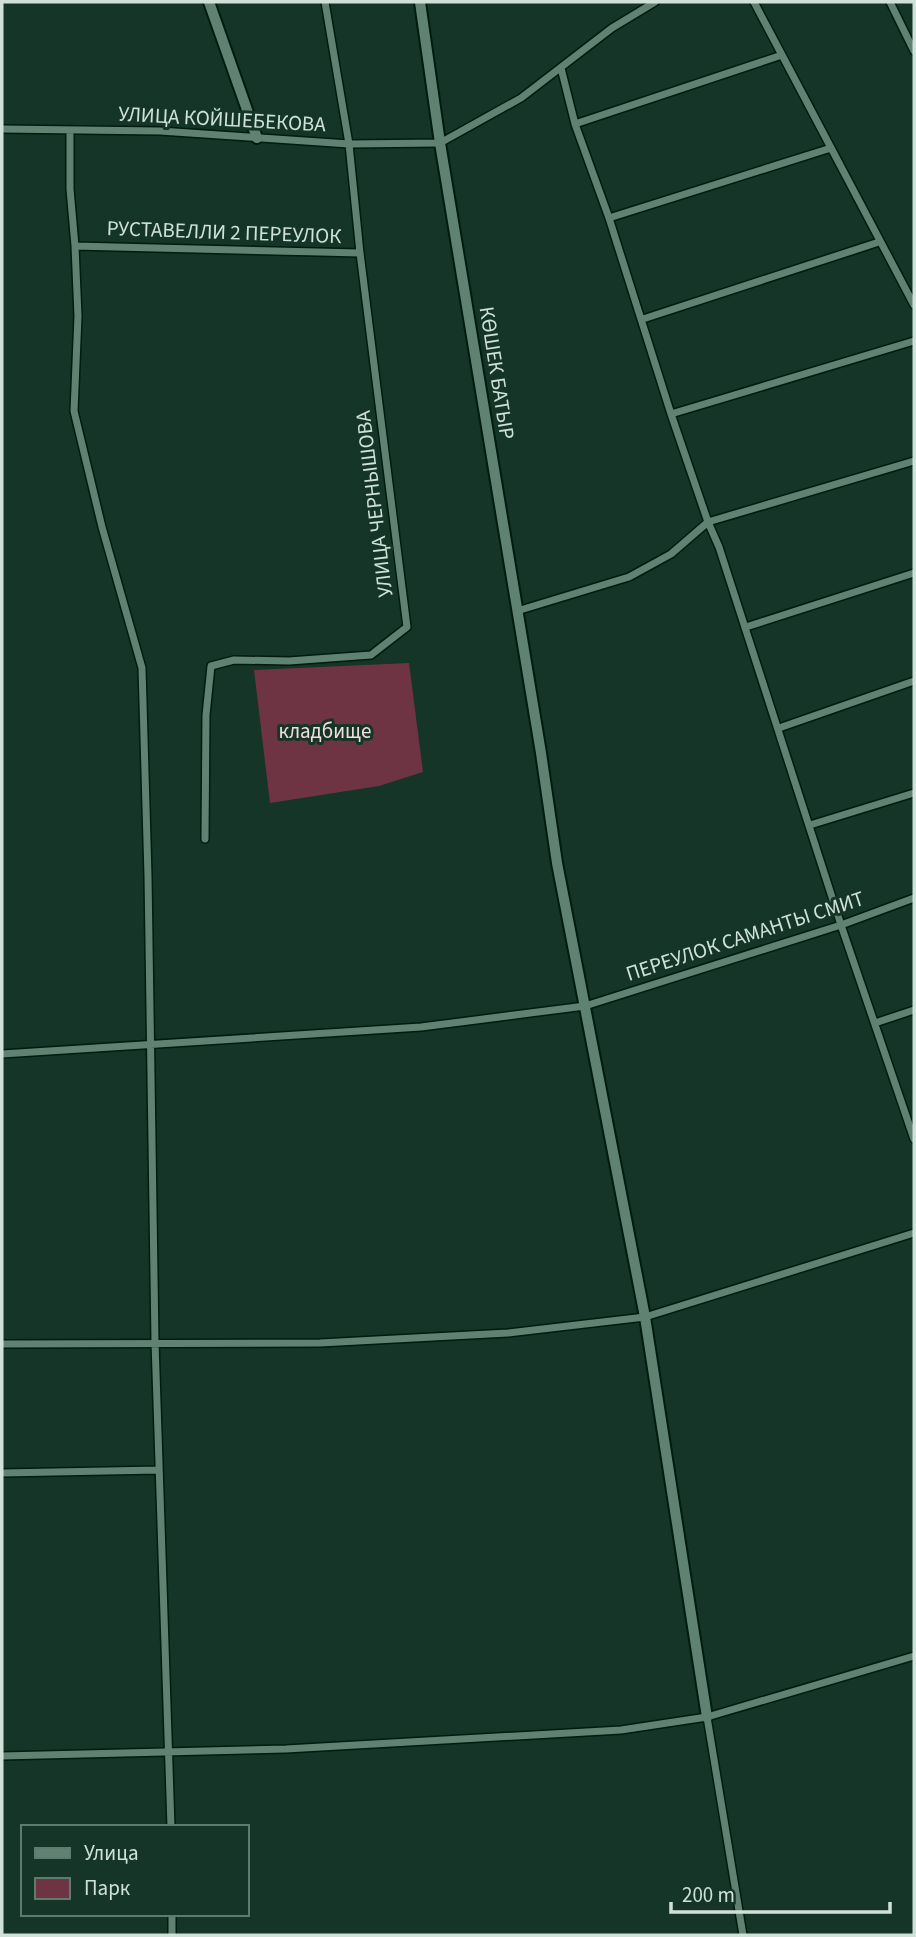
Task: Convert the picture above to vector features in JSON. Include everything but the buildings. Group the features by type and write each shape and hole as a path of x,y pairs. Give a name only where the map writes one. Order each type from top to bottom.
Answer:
{"street":[{"path":"209,2 257,138"},
{"name":"УЛИЦА ЧЕРНЫШОВА","path":"205,839 206,715 211,666 234,660 371,655 407,627 349,144 325,2"},
{"name":"КӨШЕК БАТЫР","path":"419,2 557,863 645,1317 707,1717"},
{"path":"440,143 521,98 612,28 655,2"},
{"path":"754,2 914,305"},
{"path":"890,2 914,51"},
{"path":"575,124 782,55"},
{"path":"561,68 575,124 643,318 671,414 746,627 841,925 911,1119 914,1139"},
{"name":"УЛИЦА КОЙШЕБЕКОВА","path":"2,129 160,131 349,144 440,143"},
{"path":"69,131 78,316 74,411 102,527 142,668 155,1342 171,1825"},
{"path":"609,218 831,148"},
{"path":"643,318 879,242"},
{"name":"РУСТАВЕЛЛИ 2 ПЕРЕУЛОК","path":"75,246 360,253"},
{"path":"671,414 914,341"},
{"path":"517,611 629,577 671,554 708,522 914,461"},
{"path":"746,627 914,573"},
{"path":"779,728 914,681"},
{"path":"810,825 914,793"},
{"name":"ПЕРЕУЛОК САМАНТЫ СМИТ","path":"2,1054 421,1027 585,1006 841,925 914,898"},
{"path":"875,1023 914,1010"},
{"path":"2,1344 345,1342 508,1333 645,1317 914,1233"},
{"path":"2,1474 159,1470"},
{"path":"2,1756 286,1749 579,1734 707,1717 914,1656"},
{"path":"707,1717 743,1935"},
{"path":"172,1916 172,1935"}],"green space":[{"name":"кладбище","path":"409,663 423,772 379,786 270,803 254,670"}]}
